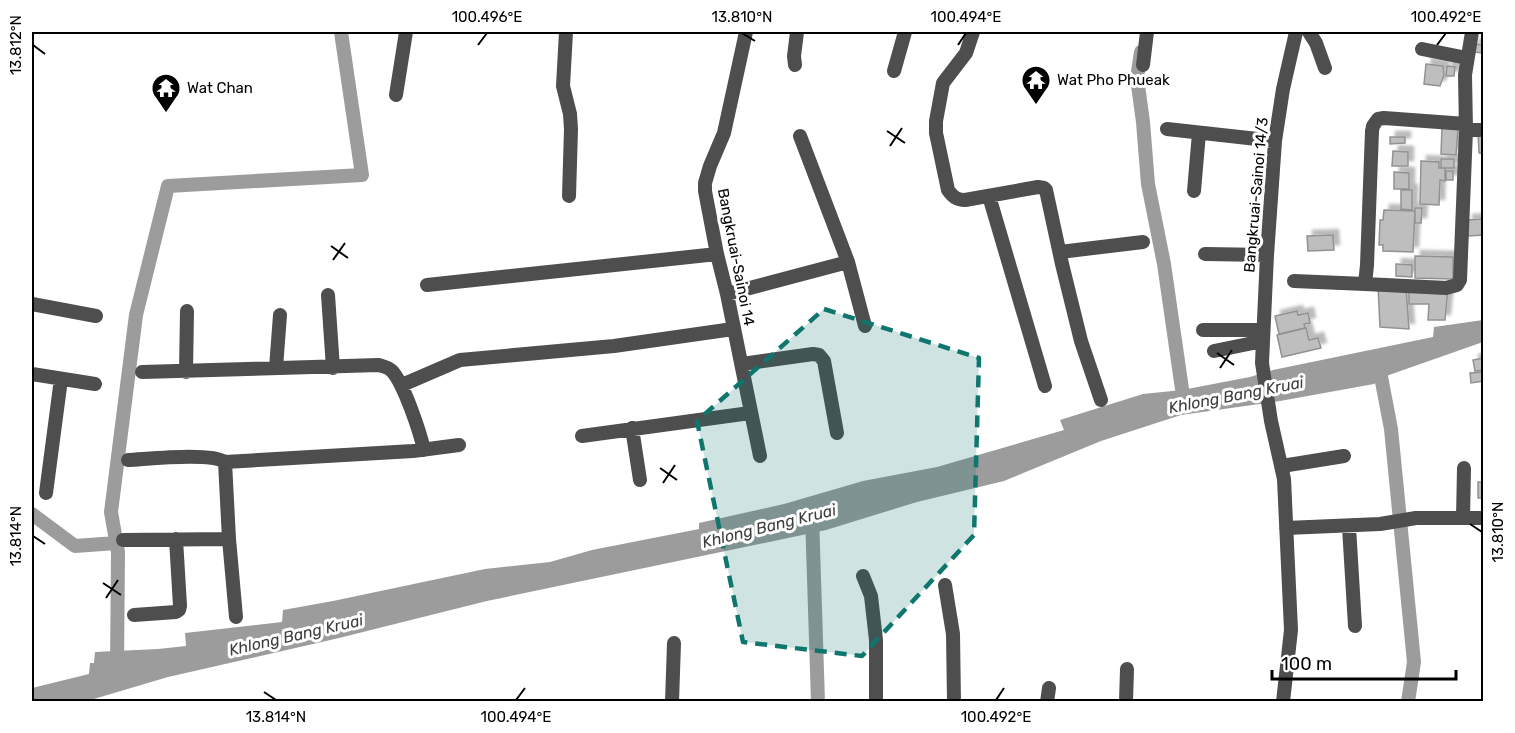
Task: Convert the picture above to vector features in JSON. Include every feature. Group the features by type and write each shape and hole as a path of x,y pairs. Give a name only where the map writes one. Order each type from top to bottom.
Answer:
{"street":[{"path":"396,95 406,32"},
{"path":"566,32 563,86 571,129 569,196"},
{"name":"Bangkruai-Sainoi 14","path":"746,32 724,133 710,165 705,191 760,456"},
{"path":"795,65 797,32"},
{"path":"894,71 905,32"},
{"path":"973,32 966,53 943,83 936,121 936,133 946,181 951,194 959,200 1038,187 1044,188 1081,341 1101,400"},
{"path":"1143,65 1147,32"},
{"name":"Bangkruai-Sainoi 14/3","path":"1283,702 1292,630 1284,479 1271,421 1262,363 1275,141 1296,32"},
{"path":"1310,32 1324,68"},
{"path":"1294,281 1446,288 1457,285 1460,280 1466,127 1465,75 1472,32"},
{"path":"1422,49 1467,58"},
{"path":"1365,284 1372,131 1375,122 1384,117 1484,130"},
{"path":"1167,129 1275,141"},
{"path":"1194,191 1199,133"},
{"path":"800,136 848,262 866,326"},
{"path":"989,196 1045,386"},
{"path":"1059,252 1143,242"},
{"path":"427,285 717,254"},
{"path":"1205,254 1267,255"},
{"path":"727,294 848,262"},
{"path":"328,295 333,368"},
{"path":"32,304 96,316"},
{"path":"186,372 187,311"},
{"path":"276,368 280,315"},
{"path":"402,385 460,360 614,346 733,329"},
{"path":"1203,330 1263,335"},
{"path":"1214,351 1263,335"},
{"path":"742,364 813,354 819,356 824,361 837,433"},
{"path":"142,372 379,366 387,368 402,385 424,450"},
{"path":"32,375 95,384"},
{"path":"46,493 61,379"},
{"path":"582,436 750,413"},
{"path":"633,428 640,480"},
{"path":"128,460 205,456 219,458 225,462 424,450 459,445"},
{"path":"1282,466 1344,456"},
{"path":"225,462 236,617"},
{"path":"1463,518 1464,468"},
{"path":"1286,528 1349,527 1416,518 1484,518"},
{"path":"1349,527 1355,626"},
{"path":"134,615 179,610 176,539"},
{"path":"123,540 229,539"},
{"path":"862,576 871,596 876,640 876,702"},
{"path":"945,585 952,634 954,702"},
{"path":"672,702 674,643"},
{"path":"1126,702 1127,669"}],"highlighted area":[{"path":"824,309 979,358 974,535 862,656 743,642 697,421"}],"water":[{"name":"Khlong Bang Kruai","path":"1483,320 1483,342 1389,375 1374,384 1280,401 1181,415 1101,441 1004,481 917,502 826,530 487,601 168,677 87,701 32,701 32,688 89,674 90,663 94,663 95,652 186,646 185,633 282,622 283,610 485,569 550,562 592,550 699,529 699,523 784,504 863,481 937,467 1064,430 1060,420 1143,394 1182,390 1250,377 1273,370 1433,337 1434,327"}],"building":[{"path":"1474,44 1484,45 1484,53 1473,52"},
{"path":"1426,64 1443,66 1444,75 1440,86 1424,84"},
{"path":"1447,66 1455,67 1454,76 1446,76"},
{"path":"1442,127 1458,129 1456,155 1441,154"},
{"path":"1478,133 1484,133 1484,153 1479,153"},
{"path":"1390,137 1405,137 1405,143 1390,144"},
{"path":"1393,151 1408,152 1408,166 1392,166"},
{"path":"1441,159 1454,159 1454,168 1441,168"},
{"path":"1421,161 1439,162 1439,168 1445,168 1445,181 1440,180 1439,205 1420,204"},
{"path":"1446,171 1453,171 1453,180 1446,180"},
{"path":"1394,172 1409,173 1409,189 1394,189"},
{"path":"1401,190 1412,190 1412,210 1401,209"},
{"path":"1415,208 1422,208 1421,223 1415,223"},
{"path":"1384,210 1415,211 1413,252 1383,251 1383,245 1379,245 1380,220 1383,220"},
{"path":"1484,219 1484,235 1468,236 1467,220"},
{"path":"1333,235 1334,250 1308,251 1307,236"},
{"path":"1415,256 1453,257 1453,279 1415,278"},
{"path":"1396,264 1412,265 1412,277 1396,276"},
{"path":"1378,286 1406,288 1409,329 1380,327"},
{"path":"1409,287 1448,288 1445,320 1428,320 1429,304 1409,304"},
{"path":"1297,311 1298,315 1308,313 1310,323 1304,324 1305,328 1279,334 1275,316"},
{"path":"1306,328 1309,340 1318,338 1321,348 1282,357 1277,335"},
{"path":"1484,358 1484,370 1475,371 1473,360"},
{"path":"1484,372 1484,381 1471,383 1470,373"},
{"path":"1478,482 1484,482 1484,498 1478,498"}],"waterway":[{"path":"117,669 118,552 111,512 136,315 168,186 362,175 341,32"},
{"name":"Khlong Bang Kruai","path":"1141,52 1137,78 1148,184 1164,264 1184,403"},
{"path":"1379,366 1391,429 1414,662 1408,702"},
{"path":"32,514 75,546 116,543"},
{"name":"Khlong Bang Kruai","path":"812,516 818,702"}],"place":[{"name":"Wat Pho Phueak","path":"1036,106"},
{"name":"Wat Chan","path":"166,114"}]}
